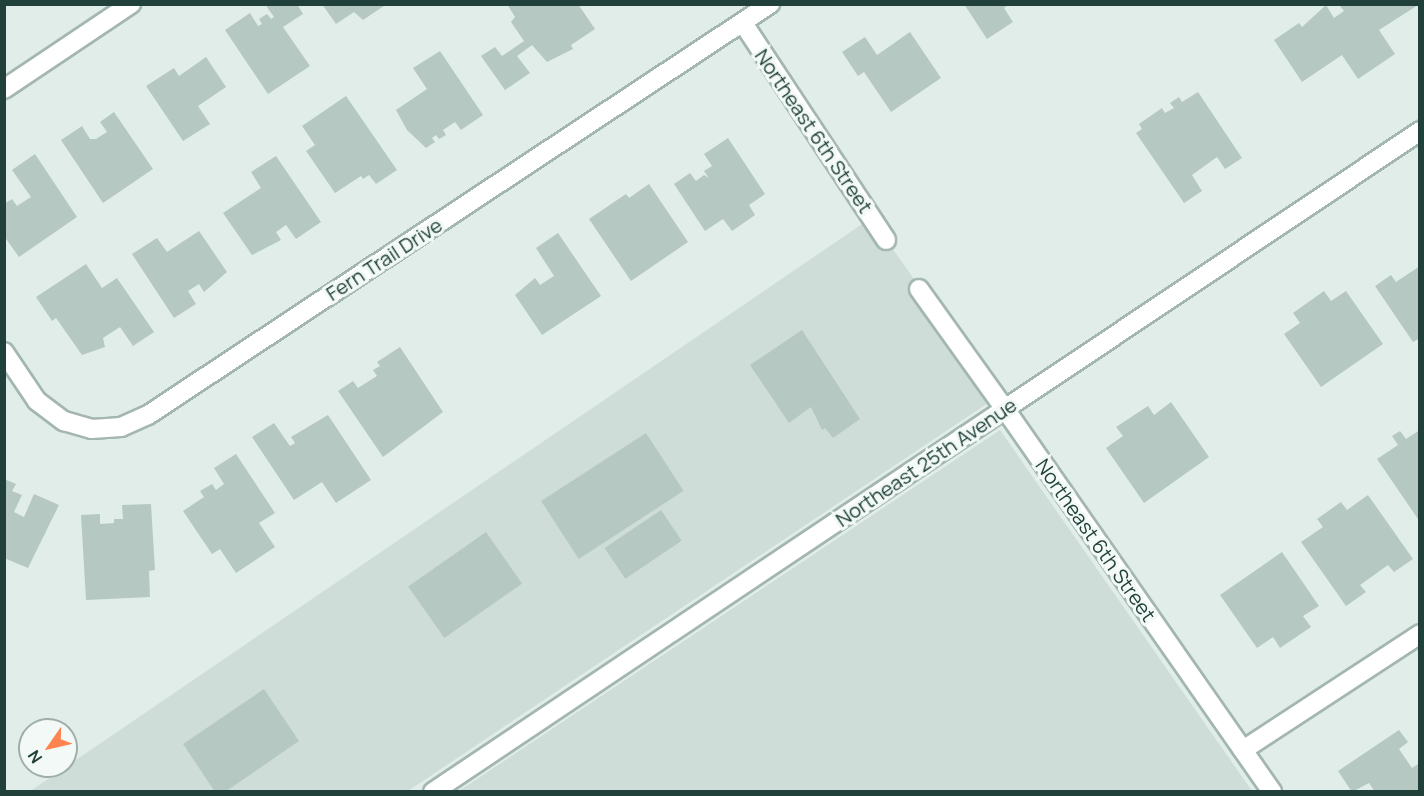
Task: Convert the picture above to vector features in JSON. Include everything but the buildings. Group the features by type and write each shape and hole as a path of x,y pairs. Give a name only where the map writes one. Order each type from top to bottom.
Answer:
{"street":[{"path":"4,88 130,4"},
{"name":"Fern Trail Drive","path":"4,352 37,401 63,421 92,429 121,427 148,415 770,4"},
{"name":"Northeast 6th Street","path":"742,23 886,240"},
{"name":"Northeast 25th Avenue","path":"433,792 1419,131"},
{"name":"Northeast 6th Street","path":"919,289 1272,792"},
{"path":"1243,750 1419,634"}],"shaded area":[{"path":"871,218 997,397 408,791 29,792 50,778 78,778 78,759"},
{"path":"1000,430 1252,791 459,791"}]}
